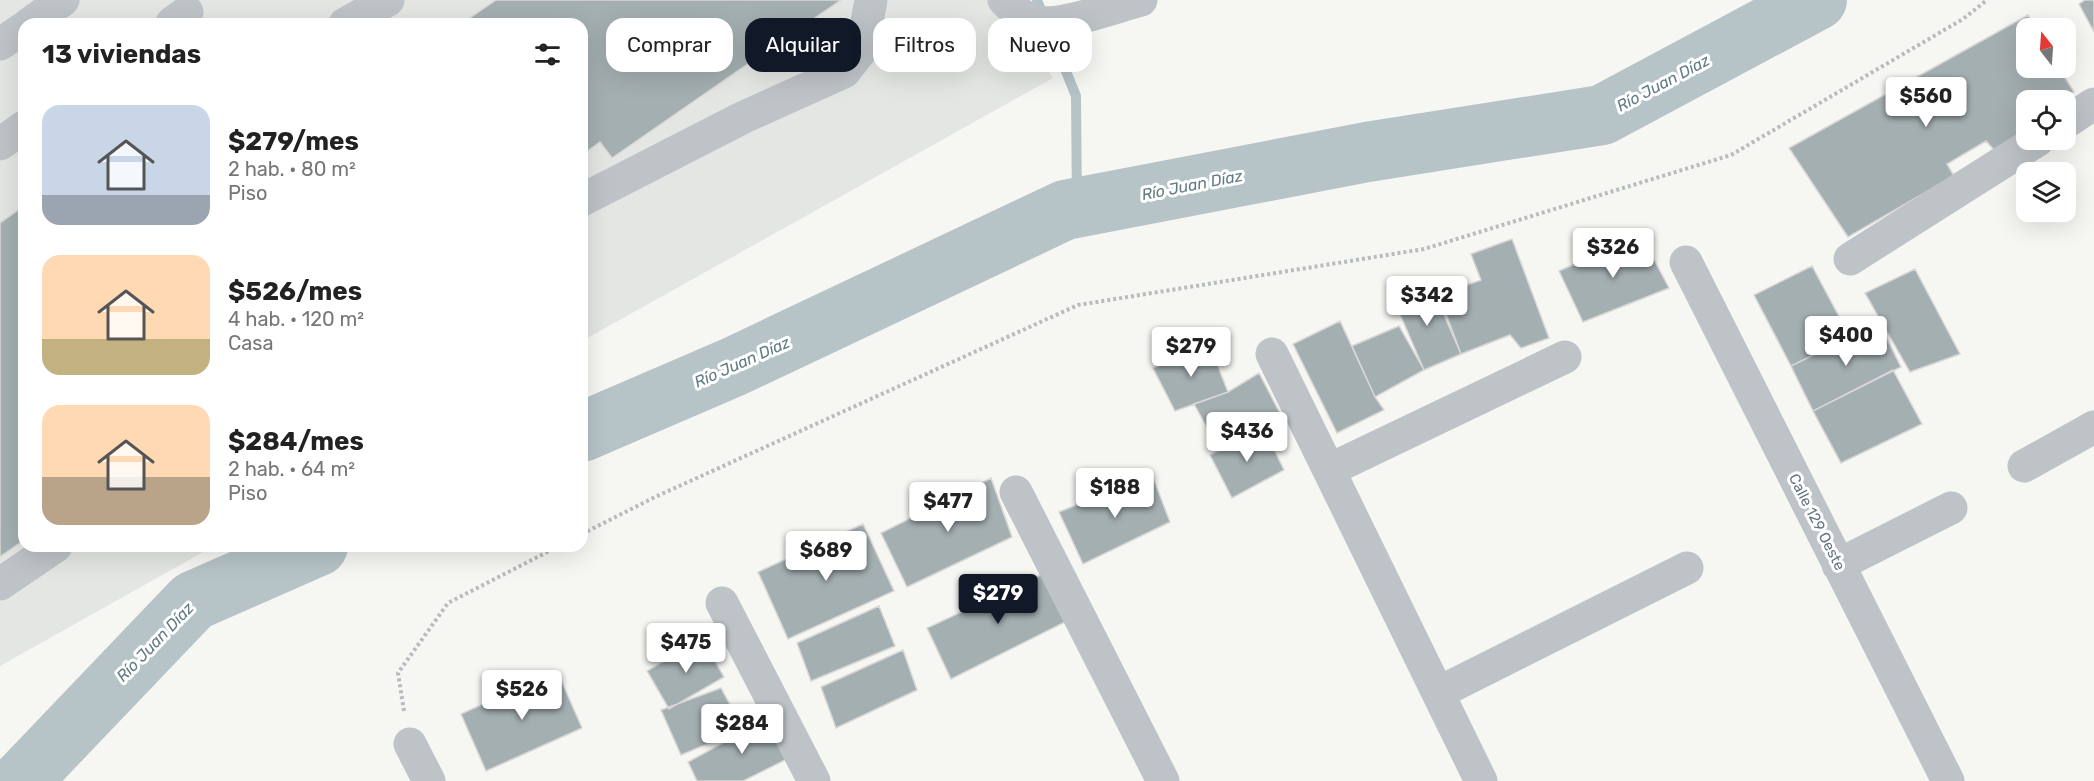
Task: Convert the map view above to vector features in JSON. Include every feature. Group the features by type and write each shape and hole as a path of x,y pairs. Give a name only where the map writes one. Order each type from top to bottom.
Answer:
{"street":[{"path":"356,18 388,0"},
{"path":"588,197 744,117 844,72 862,49 871,0"},
{"path":"1004,0 1024,17 1042,23 1059,22 1141,0"},
{"path":"29,18 53,1"},
{"path":"2076,116 2094,104"},
{"path":"0,144 18,131"},
{"path":"1850,259 2022,150"},
{"name":"Calle 129 Oeste","path":"1686,262 1948,781"},
{"path":"1272,354 1481,781"},
{"path":"1329,470 1565,357"},
{"path":"2024,466 2094,427"},
{"path":"1016,492 1163,781"},
{"path":"1838,565 1951,508"},
{"path":"0,584 47,552"},
{"path":"1438,693 1688,568"},
{"path":"722,603 814,781"},
{"path":"410,744 429,781"}],"path":[{"path":"588,531 655,496 1078,305 1424,249 1731,155 1963,19 1987,0"},
{"path":"410,744 399,673 448,603 547,552"}],"shaded area":[{"path":"0,0 1002,0 1014,18 988,18 988,72 1049,72 1053,78 588,338 588,18 18,18 18,552 203,552 0,666"}],"building":[{"path":"496,0 841,0 815,18 745,18 745,66 612,158 600,142 588,151 588,18 470,18"},
{"path":"2085,0 2094,0 2094,32 2079,4"},
{"path":"2016,22 2016,78 2065,78 2073,90 2016,90 2016,138 1996,152 1986,141 1947,164 1954,176 1848,237 1789,148"},
{"path":"18,210 18,544 0,557 0,223"},
{"path":"1641,235 1669,288 1583,322 1559,271"},
{"path":"1512,239 1549,338 1521,348 1510,335 1461,354 1439,295 1481,280 1471,254"},
{"path":"1812,266 1850,337 1791,366 1754,295"},
{"path":"1915,269 1960,354 1910,372 1865,293"},
{"path":"1431,285 1461,354 1424,370 1394,300"},
{"path":"1340,321 1375,397 1384,410 1337,433 1293,344"},
{"path":"1879,323 1901,367 1813,411 1791,366"},
{"path":"1399,326 1424,370 1375,397 1352,346"},
{"path":"1209,344 1228,392 1175,411 1153,368"},
{"path":"1893,370 1922,424 1841,463 1813,411"},
{"path":"1259,373 1284,421 1218,447 1194,404 1228,392"},
{"path":"1264,429 1284,470 1232,498 1210,455"},
{"path":"1152,475 1170,522 1083,564 1059,512"},
{"path":"991,478 1012,537 907,587 881,533"},
{"path":"863,524 894,591 788,639 758,572"},
{"path":"1045,573 1071,619 951,679 927,628"},
{"path":"879,606 895,646 811,681 797,643"},
{"path":"702,639 724,677 669,709 647,671"},
{"path":"903,650 917,690 836,728 821,687"},
{"path":"557,671 582,728 486,771 461,714"},
{"path":"721,688 743,729 681,755 661,710"},
{"path":"770,717 789,758 743,781 697,781 688,762"}],"waterway":[{"path":"1037,0 1076,96 1077,207"},
{"name":"Río Juan Díaz","path":"588,429 733,367 1065,210 1367,152 1602,115 1817,0"},
{"name":"Río Juan Díaz","path":"21,781 193,601 304,552"}]}
